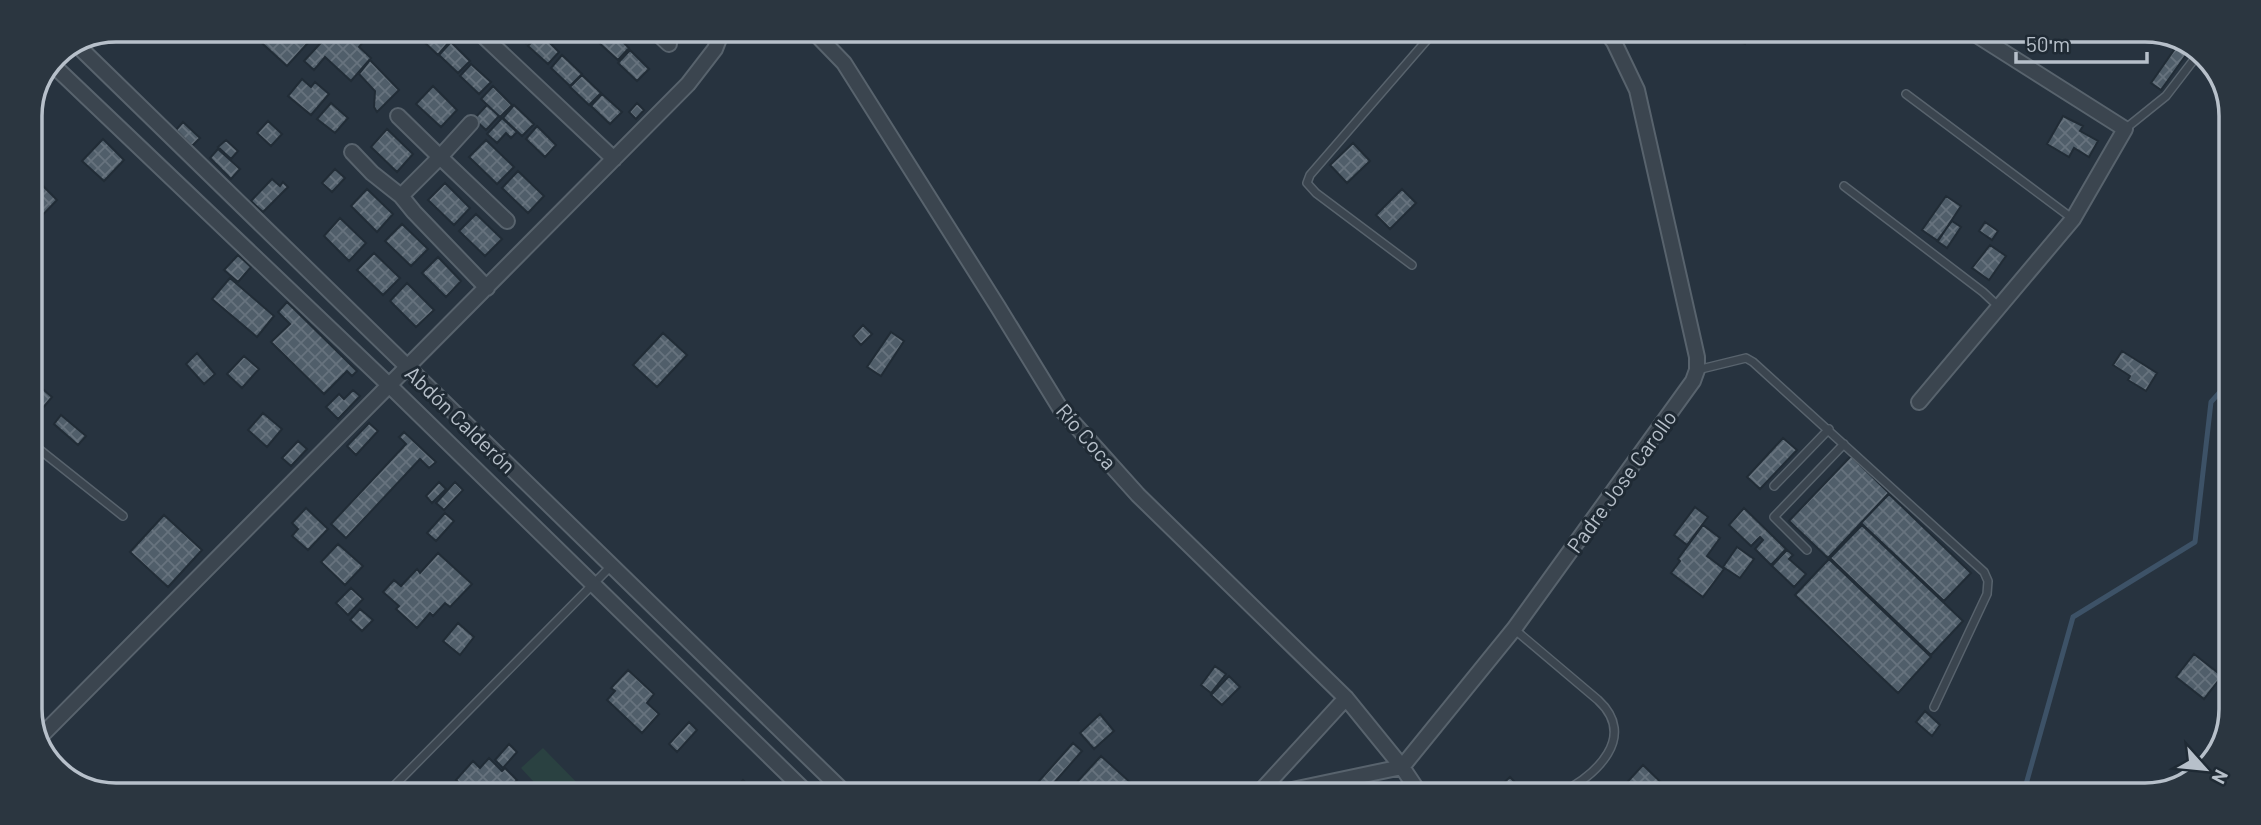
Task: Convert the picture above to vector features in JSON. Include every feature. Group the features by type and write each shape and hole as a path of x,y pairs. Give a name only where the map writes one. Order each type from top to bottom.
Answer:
{"street":[{"path":"491,42 614,159"},
{"path":"46,731 688,84 716,49 718,42"},
{"name":"Río Coca","path":"824,42 844,63 1060,408 1138,495 1346,698 1413,783"},
{"path":"1614,42 1637,90 1697,357 1697,370"},
{"path":"1919,402 2073,219 2125,129 1988,42"},
{"name":"Abdón Calderón","path":"83,50 835,783"},
{"name":"Abdón Calderón","path":"58,70 388,385 797,783"},
{"path":"398,116 507,220"},
{"path":"401,195 471,123"},
{"path":"352,152 372,173 401,195 487,288"},
{"name":"Padre Jose Carollo","path":"1402,766 1514,629 1682,397 1697,370"},
{"path":"1268,783 1346,698"},
{"path":"1324,783 1402,766"}],"lane":[{"path":"1412,265 1316,193 1307,183 1310,175 1425,42"},
{"path":"2125,129 2166,96 2194,60"},
{"path":"1906,94 2073,219"},
{"path":"1844,186 1999,307"},
{"path":"1697,370 1746,358 1753,362 1984,572 1989,581 1987,594 1934,707"},
{"path":"1774,486 1829,429"},
{"path":"1807,550 1774,518 1844,444"},
{"path":"42,452 123,516"},
{"path":"398,783 611,565"},
{"path":"1514,629 1608,709 1615,723 1612,745 1601,765 1579,783"}],"green space":[{"path":"543,748 577,783 535,783 521,768"}],"building":[{"path":"261,42 309,42 287,66"},
{"path":"322,42 363,42 359,47 371,58 351,81 325,57 314,70 304,61"},
{"path":"424,42 449,42 438,55"},
{"path":"451,42 470,61 458,73 439,55"},
{"path":"532,42 549,42 559,52 548,64 528,46"},
{"path":"598,42 623,42 629,48 618,60"},
{"path":"2175,49 2186,54 2161,90 2151,83"},
{"path":"630,50 649,69 637,81 618,63"},
{"path":"562,55 582,74 570,86 551,68"},
{"path":"370,60 399,90 377,112 374,107 375,91 359,74"},
{"path":"471,64 491,82 479,94 460,76"},
{"path":"582,75 601,93 589,105 570,87"},
{"path":"302,79 311,87 315,82 329,94 311,115 288,96"},
{"path":"433,86 457,110 441,127 416,104"},
{"path":"493,86 512,105 500,117 481,99"},
{"path":"602,94 622,112 610,124 591,106"},
{"path":"331,103 348,118 335,133 317,119"},
{"path":"637,103 644,110 636,119 629,112"},
{"path":"487,105 499,116 486,130 474,119"},
{"path":"514,105 534,124 522,136 503,118"},
{"path":"2063,116 2083,126 2080,131 2098,141 2089,157 2074,148 2069,157 2047,144"},
{"path":"502,118 517,132 511,138 506,133 497,143 487,134"},
{"path":"268,121 282,134 271,146 257,133"},
{"path":"183,122 200,138 192,146 176,130"},
{"path":"537,126 556,145 545,157 526,139"},
{"path":"387,129 413,154 397,172 371,147"},
{"path":"103,139 124,160 104,181 82,161"},
{"path":"226,140 238,151 231,159 218,147"},
{"path":"486,140 514,167 497,184 469,157"},
{"path":"1353,143 1370,161 1347,183 1330,165"},
{"path":"218,149 240,169 231,179 210,158"},
{"path":"335,169 345,178 332,192 322,183"},
{"path":"518,171 544,196 528,213 502,188"},
{"path":"272,179 280,186 283,182 288,187 263,212 251,201"},
{"path":"445,183 470,208 454,225 428,200"},
{"path":"42,185 57,200 42,216"},
{"path":"367,189 393,214 377,232 351,206"},
{"path":"1402,189 1416,203 1390,229 1376,215"},
{"path":"1946,196 1961,206 1938,241 1922,230"},
{"path":"476,214 502,239 485,256 459,231"},
{"path":"340,218 366,243 349,261 324,236"},
{"path":"1952,221 1961,227 1947,248 1937,241"},
{"path":"1985,222 1998,231 1992,240 1979,231"},
{"path":"402,224 428,249 411,266 385,241"},
{"path":"1990,245 2006,256 1989,280 1972,268"},
{"path":"374,253 400,278 383,295 357,270"},
{"path":"238,255 251,267 238,282 224,270"},
{"path":"438,257 461,281 446,297 422,273"},
{"path":"230,278 274,316 257,337 212,299"},
{"path":"407,283 434,310 416,327 390,301"},
{"path":"287,302 357,371 352,376 347,371 324,394 271,342 290,324 278,312"},
{"path":"863,325 872,334 861,345 853,336"},
{"path":"891,332 904,341 881,376 867,367"},
{"path":"663,333 687,355 657,387 633,365"},
{"path":"2122,351 2157,373 2146,391 2128,380 2130,376 2113,365"},
{"path":"197,353 215,374 204,384 186,364"},
{"path":"244,356 259,369 242,388 227,374"},
{"path":"42,388 52,397 42,409"},
{"path":"353,390 360,396 338,419 326,407 339,394 344,399"},
{"path":"263,413 282,429 267,447 248,430"},
{"path":"61,415 86,436 78,445 54,424"},
{"path":"369,423 378,431 356,455 347,446"},
{"path":"404,432 436,462 429,468 420,459 346,538 331,524 406,444 399,437"},
{"path":"1783,438 1797,450 1760,489 1747,477"},
{"path":"298,441 307,449 291,466 282,458"},
{"path":"1851,456 1889,493 1828,558 1789,521"},
{"path":"439,482 446,489 432,503 426,496"},
{"path":"455,482 463,490 444,510 436,503"},
{"path":"1889,494 1971,573 1944,601 1861,523"},
{"path":"1695,507 1708,517 1687,545 1674,535"},
{"path":"306,508 328,529 308,550 292,536 298,529 292,523"},
{"path":"1744,508 1786,549 1771,565 1755,549 1763,540 1760,537 1751,546 1729,525"},
{"path":"445,513 454,521 436,541 427,533"},
{"path":"164,515 202,550 168,587 130,552"},
{"path":"1703,525 1720,538 1707,556 1724,569 1703,597 1671,573"},
{"path":"1862,525 1963,621 1931,655 1830,558"},
{"path":"338,544 363,566 345,585 321,562"},
{"path":"1737,547 1754,559 1740,578 1723,567"},
{"path":"1787,550 1793,555 1789,559 1806,574 1794,587 1772,566"},
{"path":"438,553 472,584 450,607 445,603 433,616 430,613 417,628 396,609 399,606 383,592 394,580 401,586 417,569 420,573"},
{"path":"1829,559 1931,657 1898,693 1795,595"},
{"path":"351,588 363,599 348,615 336,603"},
{"path":"360,609 373,620 362,631 350,620"},
{"path":"458,623 474,637 460,655 443,641"},
{"path":"2194,654 2219,674 2219,680 2204,699 2176,677"},
{"path":"1215,666 1226,674 1211,693 1201,685"},
{"path":"628,670 654,694 647,703 659,714 642,733 607,700 615,691 611,688"},
{"path":"1229,676 1240,687 1222,705 1211,695"},
{"path":"1925,711 1940,725 1932,736 1916,722"},
{"path":"1100,714 1114,731 1094,749 1080,733"},
{"path":"689,722 697,730 677,752 669,744"},
{"path":"1073,743 1082,751 1054,783 1037,783"},
{"path":"509,744 517,752 503,768 495,760"},
{"path":"1101,756 1131,783 1076,783"},
{"path":"489,758 502,771 505,768 517,780 514,783 459,783 456,780 473,761 480,768"},
{"path":"1643,765 1662,783 1627,783"},
{"path":"1510,777 1516,783 1504,783"}],"waterway":[{"path":"2026,783 2073,617 2195,542 2211,402 2219,393"}]}
